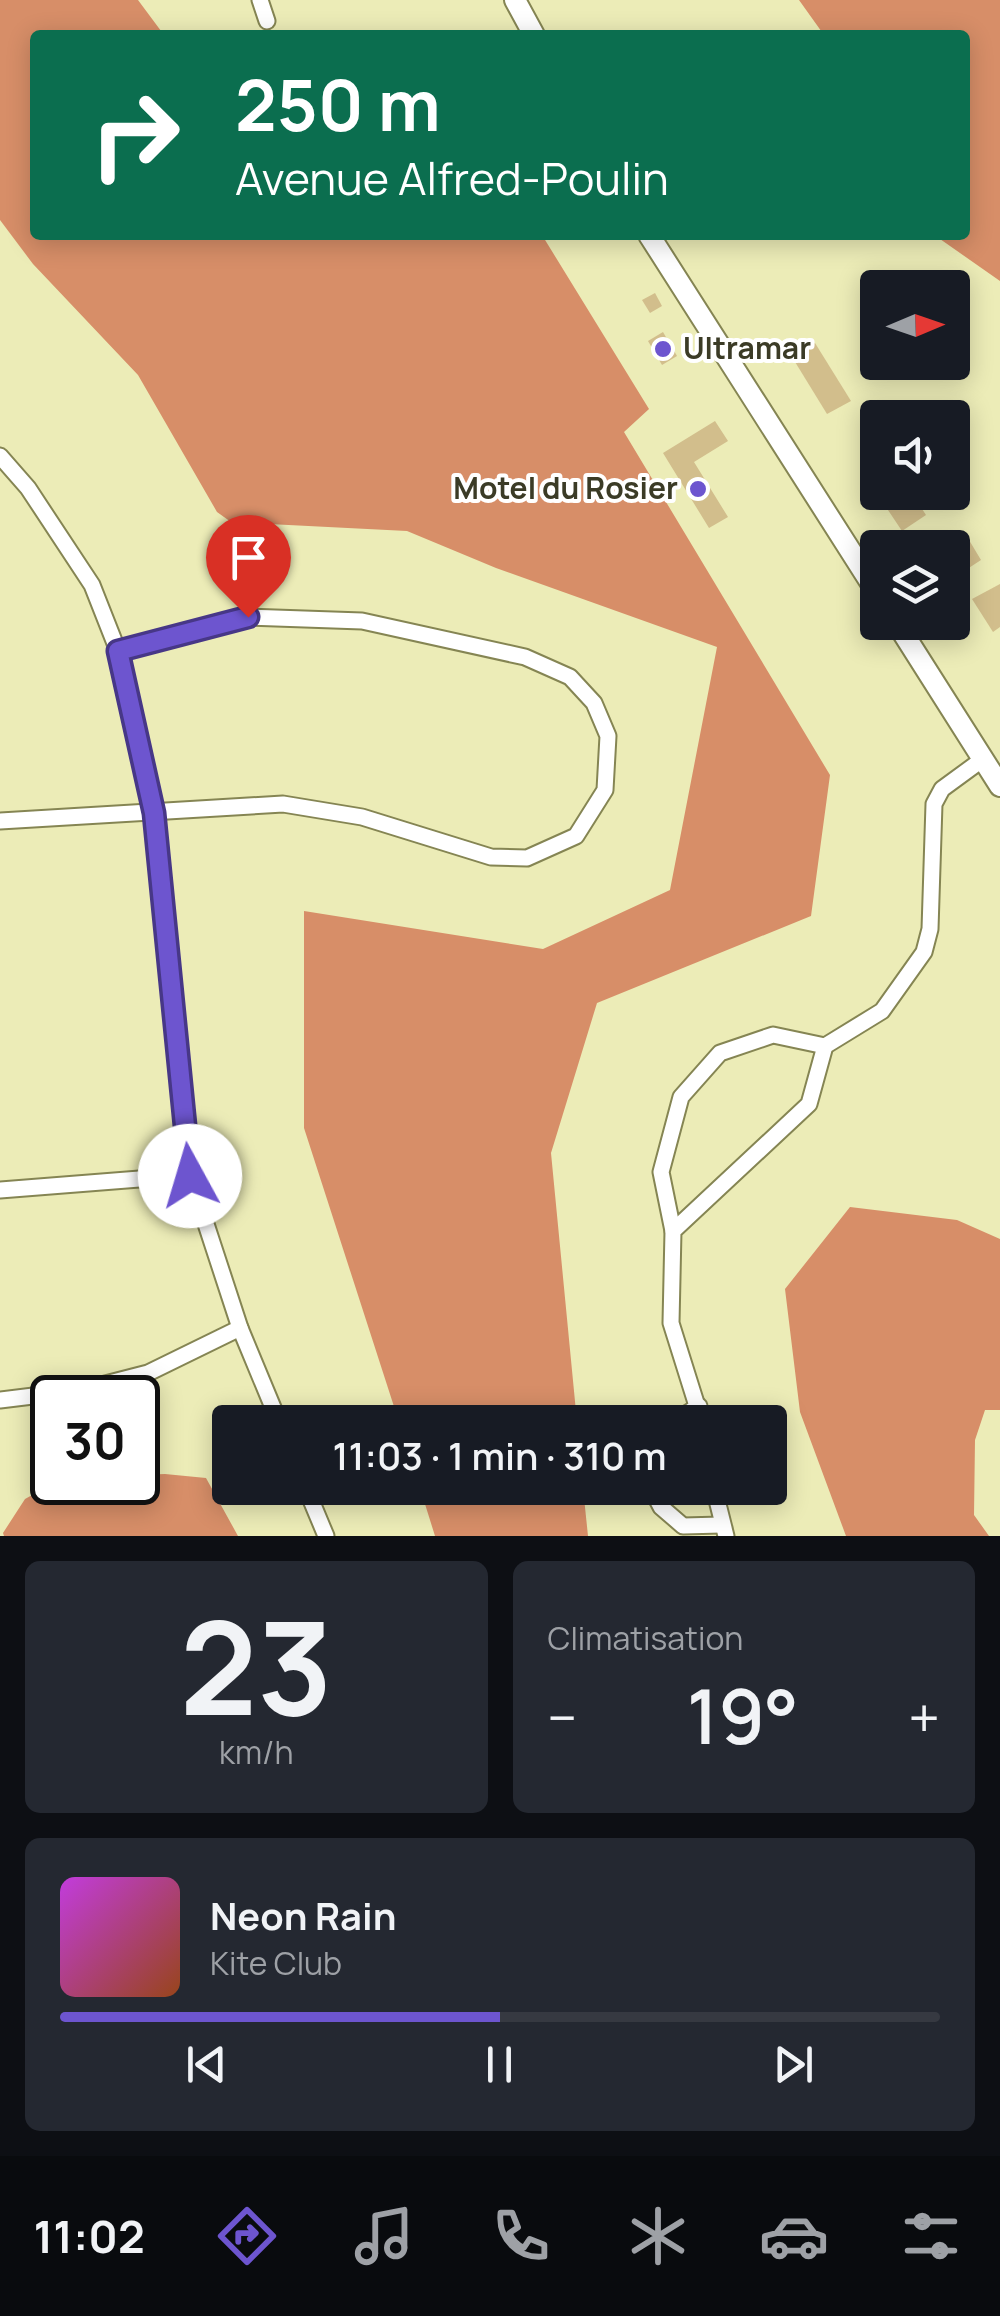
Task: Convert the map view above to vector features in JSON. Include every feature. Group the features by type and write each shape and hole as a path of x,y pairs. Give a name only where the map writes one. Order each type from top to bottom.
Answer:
{"street":[{"path":"260,0 268,20"},
{"path":"515,0 531,30"},
{"path":"652,240 860,566"},
{"path":"0,456 28,488 92,585 118,651 154,813 190,1176 240,1328 272,1405"},
{"path":"0,822 283,804 362,817 491,857 528,858 576,836 605,790 608,736 594,702 570,678 525,657 362,620 248,617 118,651"},
{"path":"907,640 1000,786"},
{"path":"673,1232 809,1104 825,1046 882,1011 924,952 930,929 934,804 942,790 982,758"},
{"path":"697,1405 671,1323 673,1232 661,1172 681,1097 720,1053 773,1034 825,1046"},
{"path":"0,1190 190,1176"},
{"path":"0,1400 82,1390 148,1373 240,1328"},
{"path":"313,1505 326,1536"},
{"path":"659,1505 683,1526 723,1531 718,1505"}],"shaded area":[{"path":"0,0 138,0 160,30 30,30 30,240 545,240 649,409 624,432 830,775 811,916 597,1003 551,1153 575,1405 394,1405 304,1128 304,911 543,949 670,890 717,647 496,568 407,531 231,522 217,512 138,375 33,264 0,220"},
{"path":"799,0 1000,0 1000,281 941,240 970,240 970,30 820,30"},
{"path":"850,1207 957,1220 1000,1239 1000,1410 985,1410 975,1440 974,1515 989,1536 846,1536 800,1412 785,1289"},
{"path":"160,1474 206,1478 212,1489 212,1505 221,1505 238,1536 4,1536 30,1496 30,1505 160,1505"},
{"path":"425,1505 585,1505 588,1536 435,1536"}],"building":[{"path":"655,293 662,306 650,313 642,300"},
{"name":"Ultramar","path":"663,332 677,356 662,365 648,341"},
{"path":"815,343 851,401 827,414 792,357"},
{"name":"Motel du Rosier","path":"715,421 728,441 694,462 728,517 709,528 663,453"},
{"path":"888,510 923,510 926,515 901,530"},
{"path":"970,542 981,560 970,567"},
{"path":"1000,584 1000,627 993,632 972,599"}],"place":[{"name":"Ultramar","path":"663,349"},
{"name":"Motel du Rosier","path":"698,489"}],"route":[{"path":"190,1176 154,813 118,651 248,617"}]}
